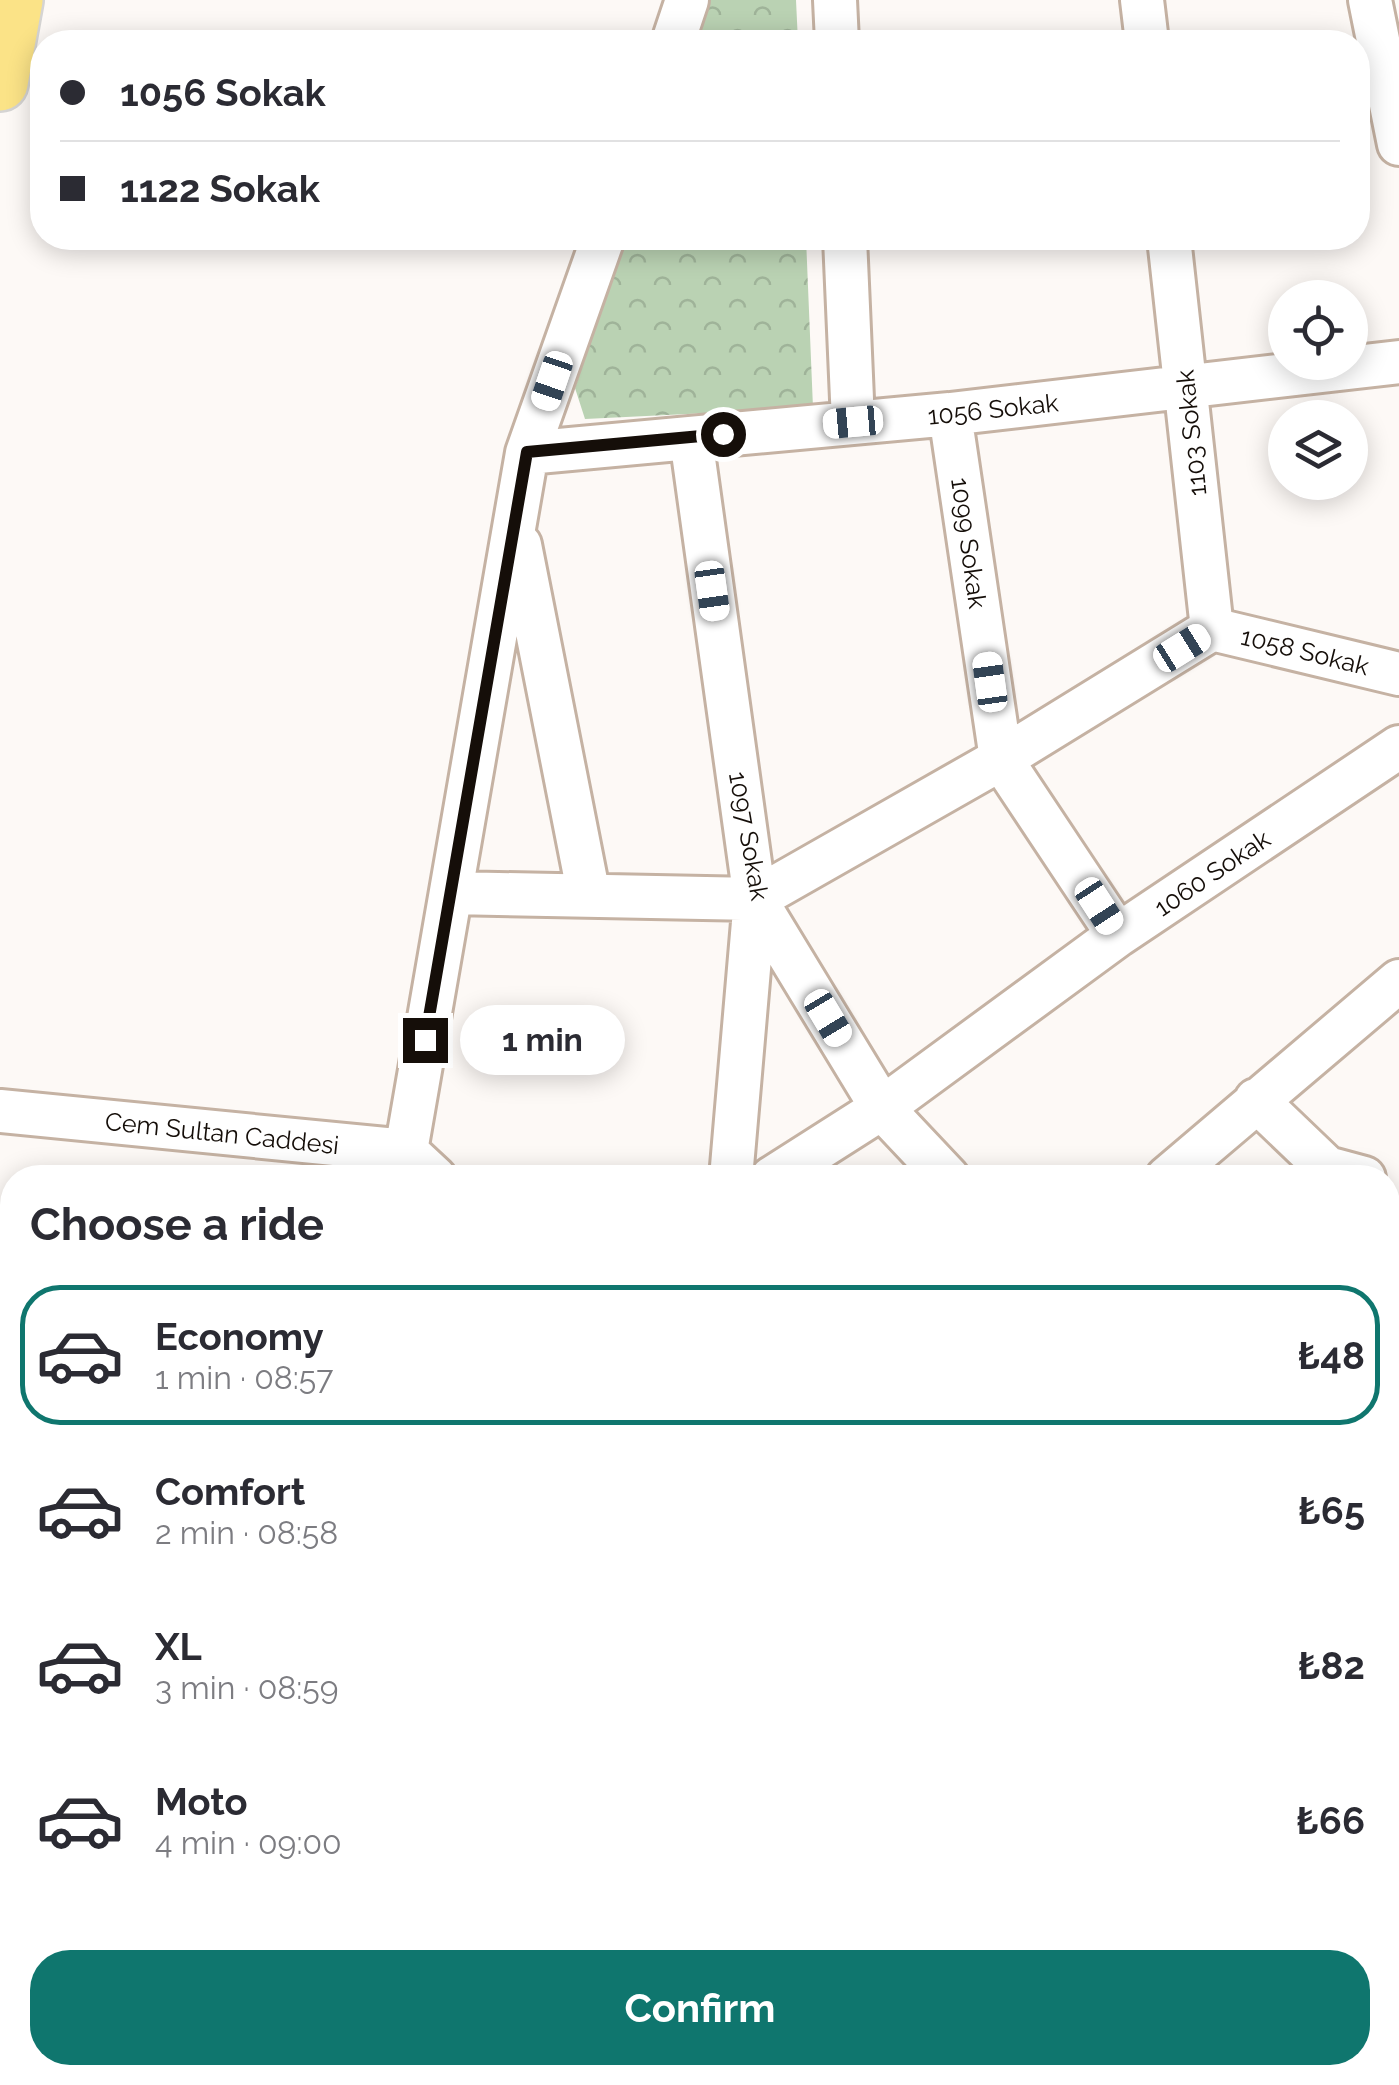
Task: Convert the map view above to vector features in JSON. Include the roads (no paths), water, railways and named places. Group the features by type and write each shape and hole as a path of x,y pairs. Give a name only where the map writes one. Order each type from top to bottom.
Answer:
{"main road":[{"path":"0,83 15,0"}],"street":[{"path":"676,30 687,0"},
{"path":"835,0 836,30"},
{"path":"1142,0 1145,30"},
{"path":"1370,0 1399,144"},
{"path":"414,1165 450,892 527,452 600,250"},
{"path":"846,250 853,422"},
{"name":"1103 Sokak","path":"1170,250 1212,629"},
{"name":"1056 Sokak","path":"527,452 950,414 1399,362"},
{"name":"1099 Sokak","path":"950,414 1002,759 1118,936"},
{"name":"1097 Sokak","path":"691,438 756,899 882,1108 936,1165"},
{"path":"515,520 590,896"},
{"path":"450,892 756,899 1002,759 1212,629"},
{"name":"1058 Sokak","path":"1212,629 1399,674"},
{"name":"1060 Sokak","path":"792,1165 882,1108 1118,936 1399,747"},
{"path":"732,1165 756,899"},
{"path":"1182,1165 1399,981"},
{"path":"1256,1100 1328,1165"},
{"name":"Cem Sultan Caddesi","path":"0,1111 385,1165"}]}
